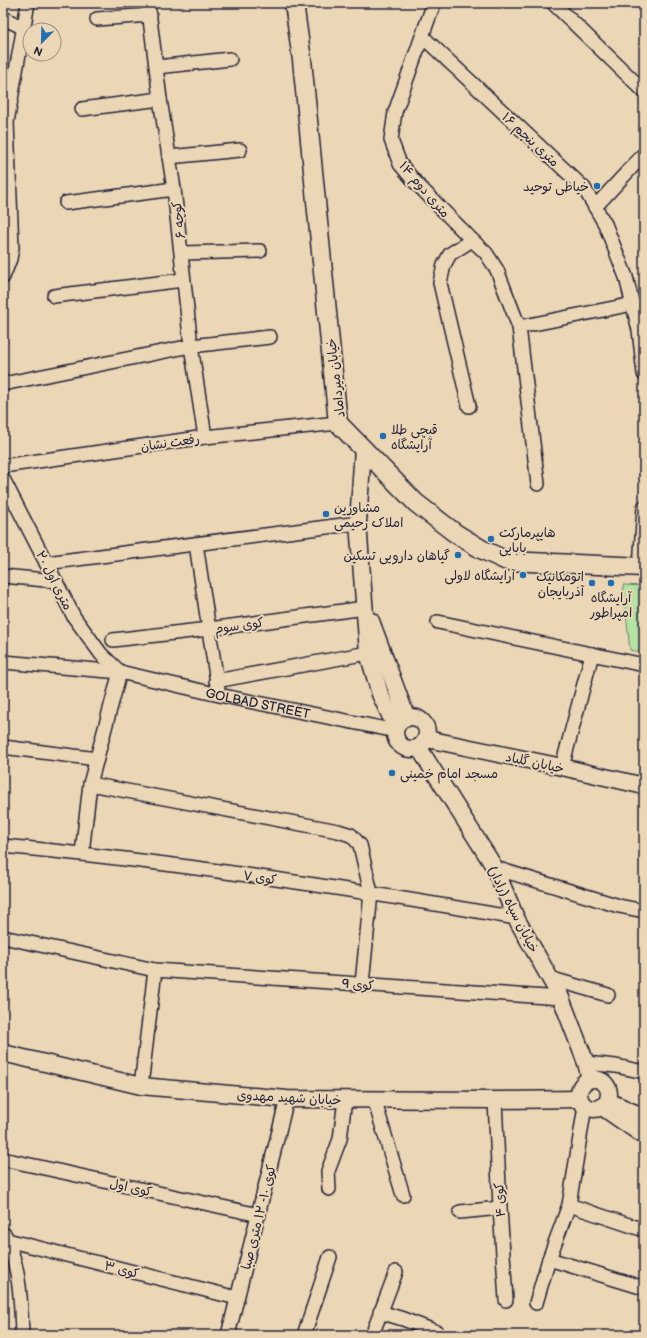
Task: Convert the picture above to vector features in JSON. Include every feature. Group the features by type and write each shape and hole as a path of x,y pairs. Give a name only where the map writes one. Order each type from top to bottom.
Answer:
{"main road":[{"name":"خیابان میرداماد","path":"294,3 302,60 338,423 416,503 455,533 481,549 507,561 642,567"}],"street":[{"path":"25,22 28,3"},
{"name":"۱۴ متری دوم","path":"434,3 395,112 391,140 400,164 416,183 472,240 486,252 497,270 519,327 538,484"},
{"path":"553,3 644,92"},
{"path":"97,19 149,9"},
{"name":"کوچه ۶","path":"149,9 182,254 183,280 191,346 205,438"},
{"path":"3,18 22,27"},
{"name":"۱۶ متری پنجم","path":"423,37 584,188 605,224 626,277 639,330 644,374"},
{"path":"3,277 10,259 12,248 7,200 5,120 22,38"},
{"path":"157,67 230,59"},
{"path":"82,109 160,99"},
{"path":"169,157 240,150"},
{"path":"595,207 644,154"},
{"path":"66,203 174,190"},
{"path":"469,406 440,283 444,265 450,254 472,240"},
{"path":"182,254 260,250"},
{"path":"54,296 183,280"},
{"path":"519,327 633,304"},
{"path":"3,384 191,346 270,337"},
{"name":"رفعت نشان","path":"3,466 205,438 338,423"},
{"path":"363,448 358,522 368,653 380,694 400,726"},
{"name":"۲۰ متری اول","path":"3,479 74,617 101,654 120,672"},
{"path":"642,567 644,507"},
{"path":"46,563 358,522"},
{"path":"196,544 219,695"},
{"path":"3,576 56,581"},
{"path":"365,608 382,649 400,726 396,738 400,744 406,748 412,749 423,743 428,732 421,720 414,718 400,726"},
{"name":"کوی سوم","path":"113,640 365,608"},
{"path":"438,622 644,665"},
{"path":"216,681 368,653"},
{"path":"562,767 592,654"},
{"name":"GOLBAD STREET","path":"3,662 120,672 219,695 400,726"},
{"path":"82,853 90,784 120,672"},
{"name":"خیابان گلباد","path":"423,743 562,767 644,786"},
{"name":"خیابان سپاه (رادار)","path":"423,743 495,868 516,918 561,998 586,1063 590,1079"},
{"path":"3,747 97,759"},
{"path":"90,784 338,831 351,835 360,845 371,893 362,984"},
{"name":"کوی ۷","path":"3,846 82,853 371,893 516,918"},
{"path":"495,868 619,906 644,911"},
{"path":"3,937 155,970 141,1086"},
{"name":"کوی 9","path":"155,970 561,998"},
{"path":"549,978 608,995"},
{"name":"خیابان شهید مهدوی","path":"3,1053 141,1086 287,1098 345,1100 495,1100 583,1103"},
{"path":"586,1063 616,1066 644,1072"},
{"path":"536,1303 549,1259 569,1205 583,1103 579,1089 582,1084 590,1079 604,1082 609,1091 605,1104"},
{"name":"کوی ۱۰- ۱۲ متری صبا","path":"228,1335 287,1098"},
{"path":"374,1099 402,1195"},
{"path":"329,1189 328,1171 340,1139 345,1100"},
{"name":"کوی ۴","path":"495,1100 506,1300"},
{"path":"583,1103 594,1109 605,1104 644,1117"},
{"path":"605,1104 644,1136"},
{"name":"کوی اول","path":"3,1158 259,1215"},
{"path":"569,1205 644,1230"},
{"path":"460,1212 500,1208"},
{"path":"5,1236 10,1246 21,1294 22,1335"},
{"name":"کوی ۳","path":"5,1236 237,1298"},
{"path":"304,1335 330,1257"},
{"path":"549,1259 644,1288"},
{"path":"372,1335 396,1272"},
{"path":"380,1312 437,1332"}],"green space":[{"path":"623,585 644,586 644,653 630,650"}],"place":[{"name":"خیاطی توحید","path":"597,186"},
{"name":"قیچی طلا آرایشگاه","path":"383,436"},
{"name":"مشاورین املاک رحیمی","path":"326,514"},
{"name":"هایپرمارکت بابایی","path":"491,539"},
{"name":"گیاهان دارویی تسکین","path":"458,555"},
{"name":"آرایشگاه لاولی","path":"523,575"},
{"name":"اتومکانیک آذربایجان","path":"592,583"},
{"name":"آرایشگاه امپراطور","path":"611,583"},
{"name":"مسجد امام خمینی","path":"392,773"}]}
